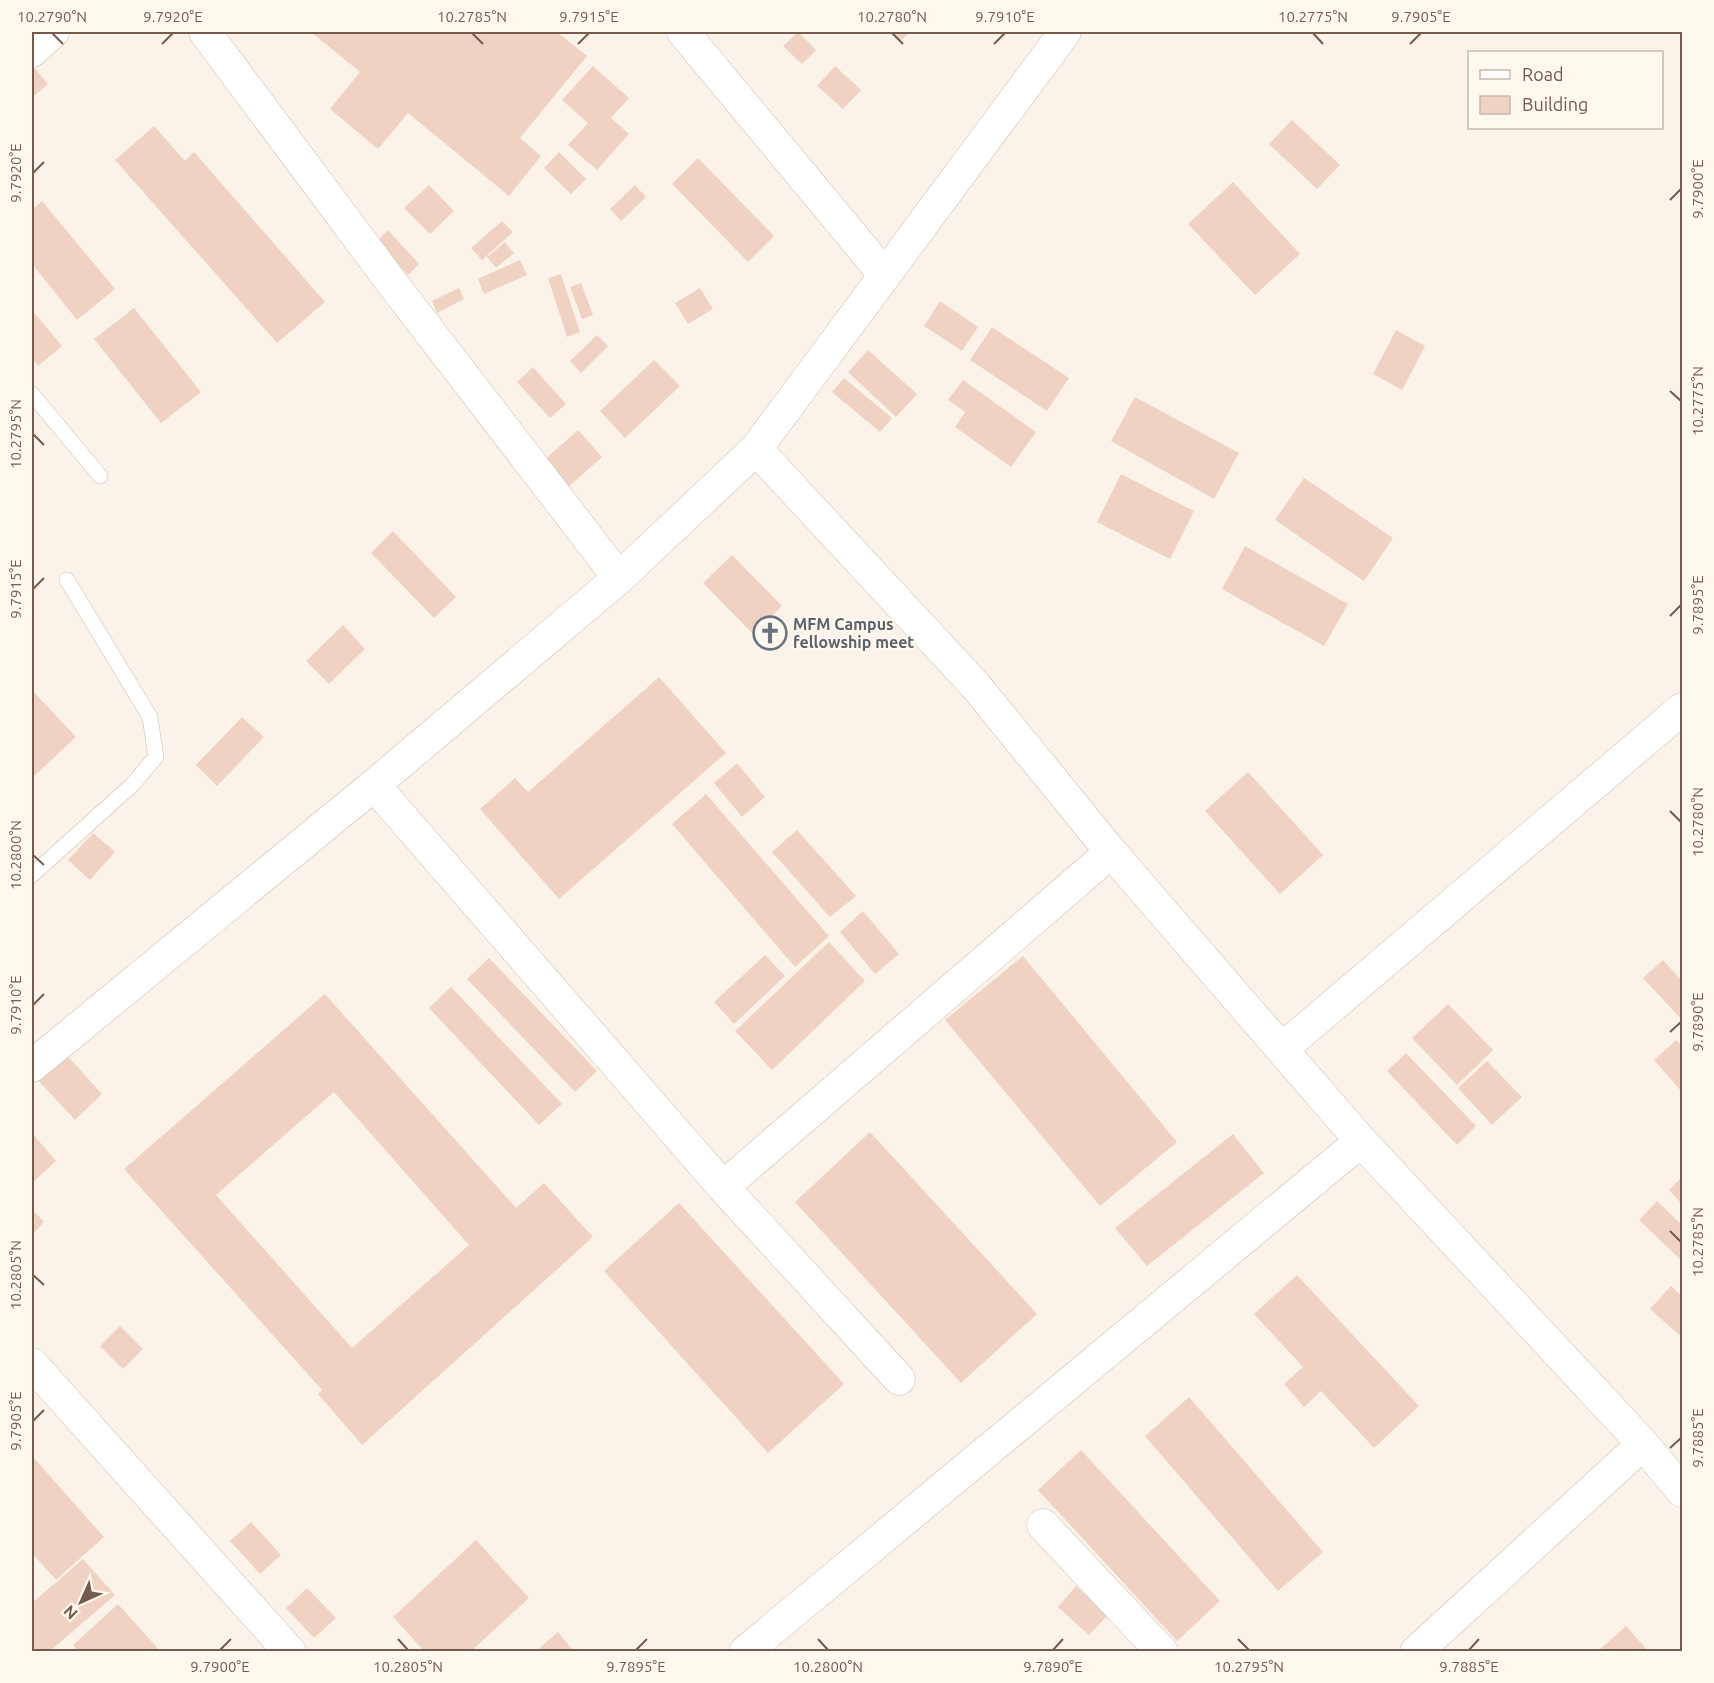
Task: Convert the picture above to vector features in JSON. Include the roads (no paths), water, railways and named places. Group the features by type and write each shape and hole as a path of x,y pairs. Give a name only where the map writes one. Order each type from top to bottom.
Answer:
{"street":[{"path":"32,51 53,32"},
{"path":"204,32 392,283 619,578"},
{"path":"682,32 884,274"},
{"path":"32,1066 374,785 619,578 756,449 1065,32"},
{"path":"756,449 975,686 1111,852 1361,1141 1683,1491"},
{"path":"1282,1049 1683,709"},
{"path":"374,785 723,1187 899,1379"},
{"path":"723,1187 1111,852"},
{"path":"745,1652 1361,1141"},
{"path":"32,1364 290,1652"},
{"path":"1416,1652 1642,1444"},
{"path":"1043,1525 1162,1652"}],"lane":[{"path":"32,394 100,476"},
{"path":"32,875 132,785 156,757 150,717 67,580"}],"place":[{"name":"MFM Campus fellowship meet","path":"770,633"}]}
